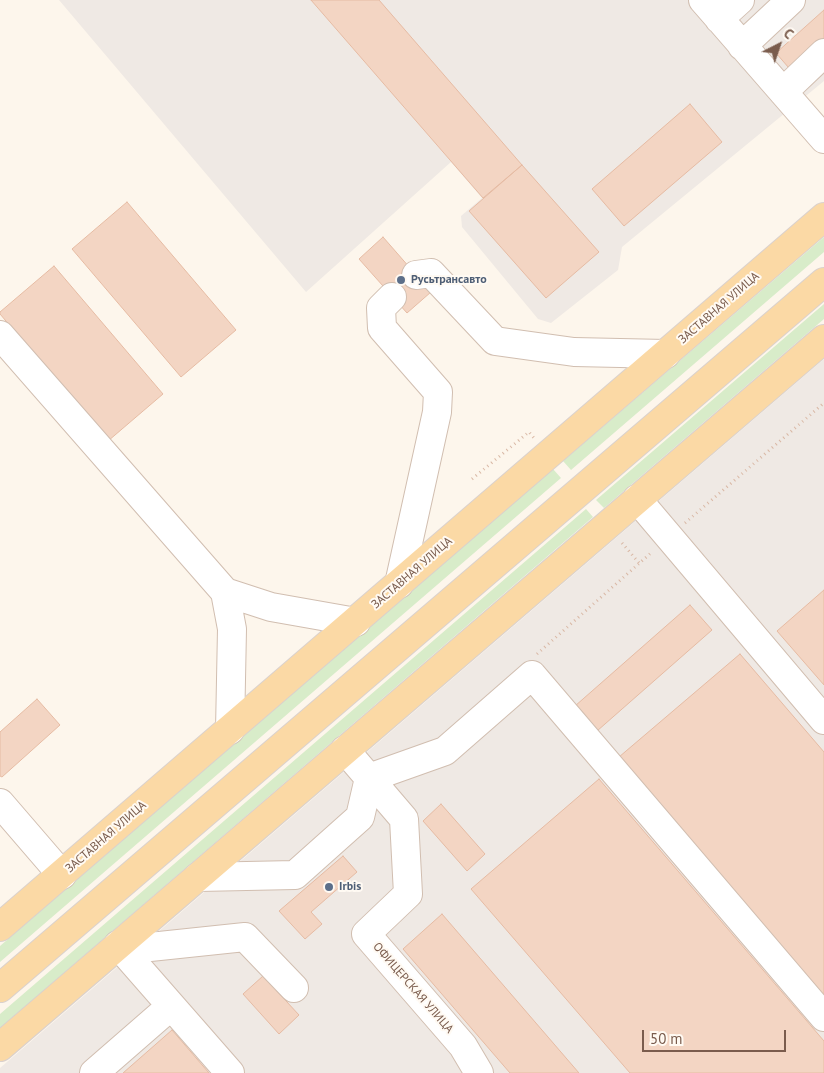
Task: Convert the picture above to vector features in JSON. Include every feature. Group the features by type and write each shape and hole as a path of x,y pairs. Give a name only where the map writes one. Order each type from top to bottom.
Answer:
{"main road":[{"name":"ЗАСТАВНАЯ УЛИЦА","path":"0,927 824,217"},
{"path":"0,988 824,282"},
{"path":"0,1047 824,339"}],"street":[{"path":"740,0 711,9 824,139"},
{"path":"742,46 791,0"},
{"path":"782,92 824,53"},
{"path":"416,275 431,273 495,341 574,352 666,354"},
{"path":"392,297 381,308 382,328 438,392 437,412 399,584"},
{"path":"0,335 225,592 232,629 230,730"},
{"path":"637,500 824,720"},
{"path":"225,592 271,607 356,622"},
{"path":"369,778 445,751 532,676 824,1017"},
{"path":"345,750 369,778"},
{"path":"198,877 295,876 360,817 369,778"},
{"name":"ОФИЦЕРСКАЯ УЛИЦА","path":"369,778 404,819 408,894 366,934 463,1046 479,1073"},
{"path":"0,803 62,875"},
{"path":"118,945 150,947 245,937 294,988"},
{"path":"118,945 230,1073"},
{"path":"94,1073 172,1006"}],"path":[{"path":"472,479 529,432 538,442"},
{"path":"617,537 640,564"}],"shaded area":[{"path":"59,0 824,0 824,81 622,247 618,270 551,323 538,319 462,227 461,216 482,198 451,162 306,292"},
{"path":"824,359 824,1073 0,1073 0,1068"}],"green space":[{"path":"824,237 824,252 571,470 563,461"},
{"path":"824,304 824,319 604,508 596,500"},
{"path":"553,469 561,478 0,962 0,946"},
{"path":"586,509 593,517 0,1028 0,1014"}],"building":[{"path":"311,0 379,0 522,165 483,198"},
{"path":"824,10 824,50 795,75 776,53"},
{"path":"690,104 722,142 624,226 592,189"},
{"path":"522,165 599,252 546,298 469,211"},
{"path":"127,202 236,330 181,377 72,249"},
{"path":"383,237 431,292 407,313 359,259"},
{"path":"54,266 163,394 108,441 0,314"},
{"path":"824,590 824,685 777,631"},
{"path":"690,605 712,630 597,731 575,706"},
{"path":"740,654 824,752 824,996 619,757"},
{"path":"37,699 60,725 2,777 0,776 0,732"},
{"path":"599,779 824,1041 824,1073 630,1073 471,889"},
{"path":"441,804 485,854 467,871 423,821"},
{"path":"343,856 357,872 311,912 322,924 305,939 279,911"},
{"path":"442,914 579,1073 510,1073 403,949"},
{"path":"263,976 299,1015 279,1034 243,994"},
{"path":"172,1030 209,1073 123,1073"}],"place":[{"name":"Русьтрансавто","path":"401,280"},
{"name":"Irbis","path":"329,887"}]}
